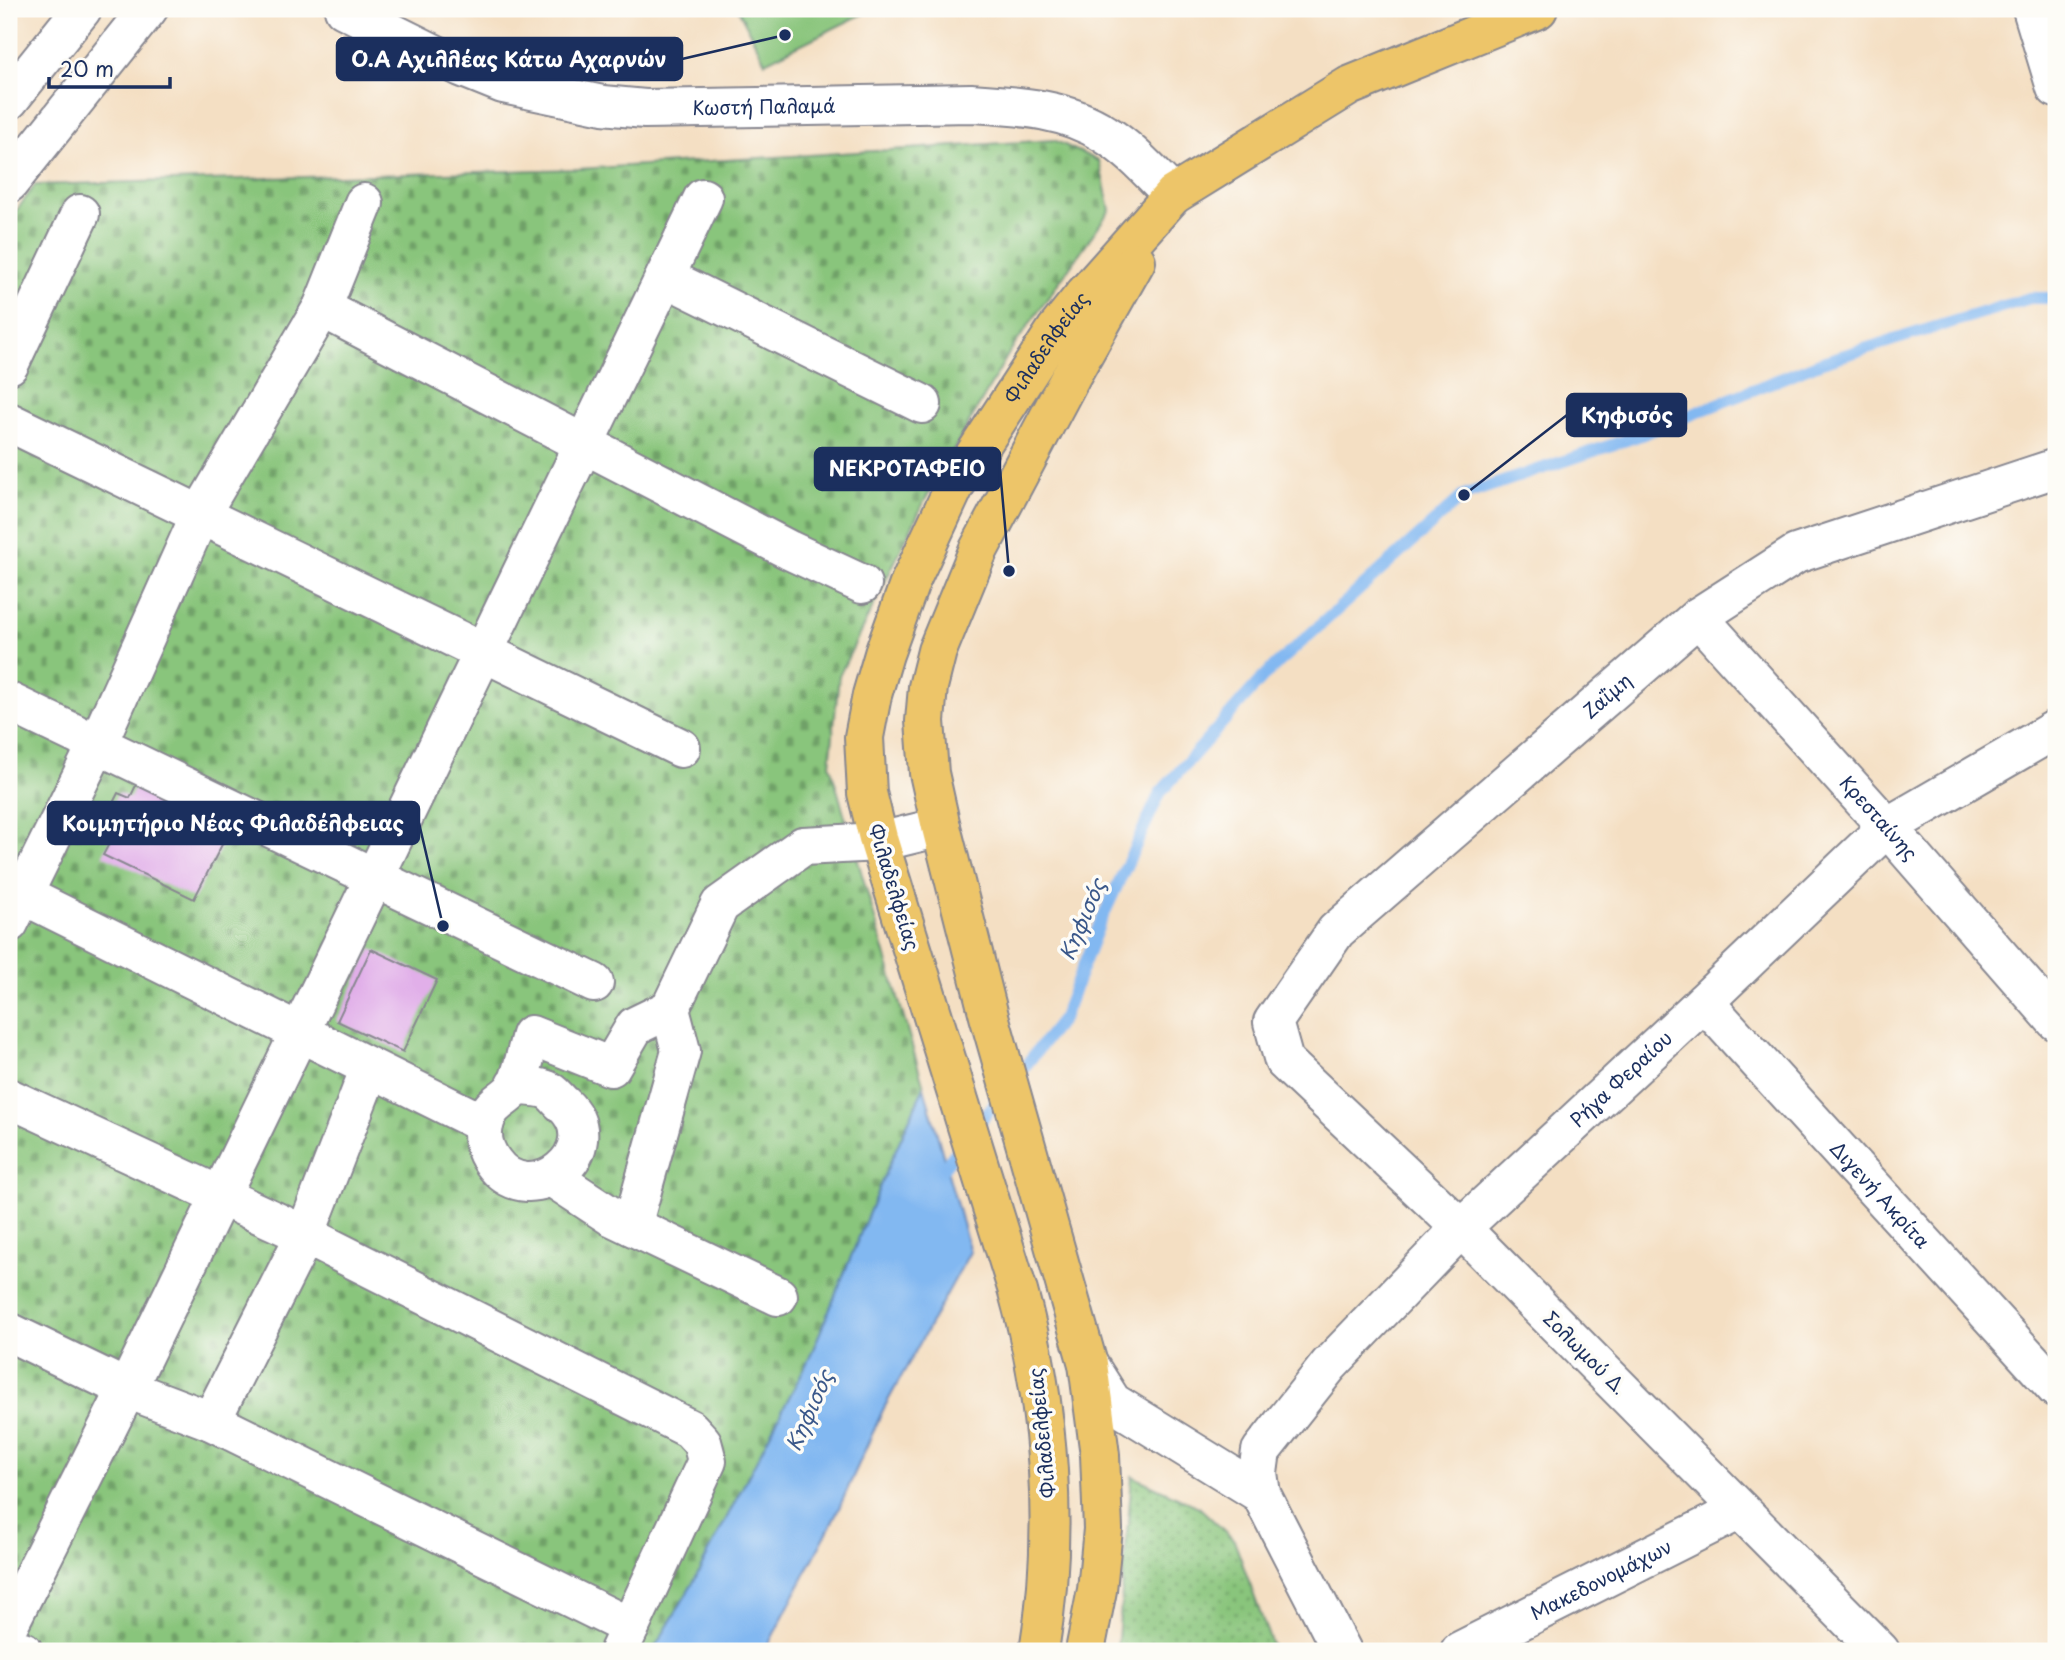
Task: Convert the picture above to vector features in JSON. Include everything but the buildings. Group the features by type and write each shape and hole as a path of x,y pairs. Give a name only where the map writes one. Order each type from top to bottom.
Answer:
{"main road":[{"name":"Φιλαδελφείας","path":"1039,1651 1047,1604 1050,1553 1040,1391 1031,1336 879,842 867,793 864,737 884,654 910,582 955,485 1056,330 1173,195 1349,86 1538,9"},
{"name":"Φιλαδελφείας","path":"1085,1651 1097,1590 1103,1529 1100,1455 1088,1364 989,1016 941,827 929,773 925,721 928,687 937,651 978,551 1071,376 1173,195"}],"street":[{"path":"9,100 82,9"},
{"path":"9,183 148,9"},
{"name":"Κωστή Παλαμά","path":"344,9 461,67 503,84 603,105 645,109 971,103 1052,111 1079,120 1106,134 1135,157 1173,195"},
{"path":"2032,9 2056,89"},
{"path":"9,1625 127,1389 703,198"},
{"path":"364,203 322,308 200,514 97,745 13,902 299,1033 484,1124"},
{"path":"9,365 80,214"},
{"path":"664,277 922,404"},
{"path":"322,308 789,550 862,584"},
{"path":"9,422 681,748"},
{"name":"Ζαΐμη","path":"1284,1060 1273,1022 1336,931 1698,617 1796,554 2056,468"},
{"name":"Κρεσταίνης","path":"1698,617 1887,827 2056,1021"},
{"path":"9,702 594,983"},
{"name":"Ρήγα Φεραίου","path":"1261,1494 1258,1473 1261,1451 1329,1365 1461,1228 1887,827 2056,729"},
{"path":"515,1085 547,1090 574,1114 579,1138 571,1162 553,1178 526,1183 501,1173 485,1151 484,1124 494,1103 513,1090 531,1035 611,1067 635,1026 670,1009 720,905 803,846 879,842 941,827"},
{"name":"Διγενή Ακρίτα","path":"1704,1002 2056,1388"},
{"path":"632,1226 681,1051 670,1009"},
{"name":"Σολωμού Δ.","path":"1284,1060 1461,1228 1880,1651"},
{"path":"211,1421 305,1235 370,1068"},
{"path":"9,1098 305,1235 690,1429 702,1442 707,1461 624,1639 211,1421 127,1389 9,1332"},
{"path":"553,1178 611,1216 778,1297"},
{"path":"1088,1364 1112,1402 1261,1494 1342,1651"},
{"name":"Μακεδονομάχων","path":"1460,1651 1740,1510"},
{"path":"9,1648 23,1651"}],"green space":[{"path":"738,9 873,9 765,62"},
{"path":"1054,140 1099,161 1110,210 1009,353 925,500 839,676 830,765 924,1087 884,1176 810,1357 693,1583 653,1651 9,1651 9,221 35,185 578,169"},
{"path":"1132,1476 1199,1507 1234,1540 1274,1651 1117,1651"}],"water":[{"path":"924,1087 970,1252 883,1410 835,1517 765,1651 653,1651 693,1583 810,1357 884,1176"}],"waterway":[{"name":"Κηφισός","path":"1015,1079 1063,1018 1099,925 1160,793 1264,676 1464,495 1641,435 1822,362 2030,298 2056,298"},
{"name":"Κηφισός","path":"975,1128 1003,1093"},
{"name":"Κηφισός","path":"936,1177 964,1142"}],"place":[{"name":"Ο.Α Αχιλλέας Κάτω Αχαρνών","path":"785,35"},
{"name":"Κηφισός","path":"1464,495"},
{"name":"ΝΕΚΡΟΤΑΦΕΙΟ","path":"1009,571"},
{"name":"Κοιμητήριο Νέας Φιλαδέλφειας","path":"443,926"}]}
